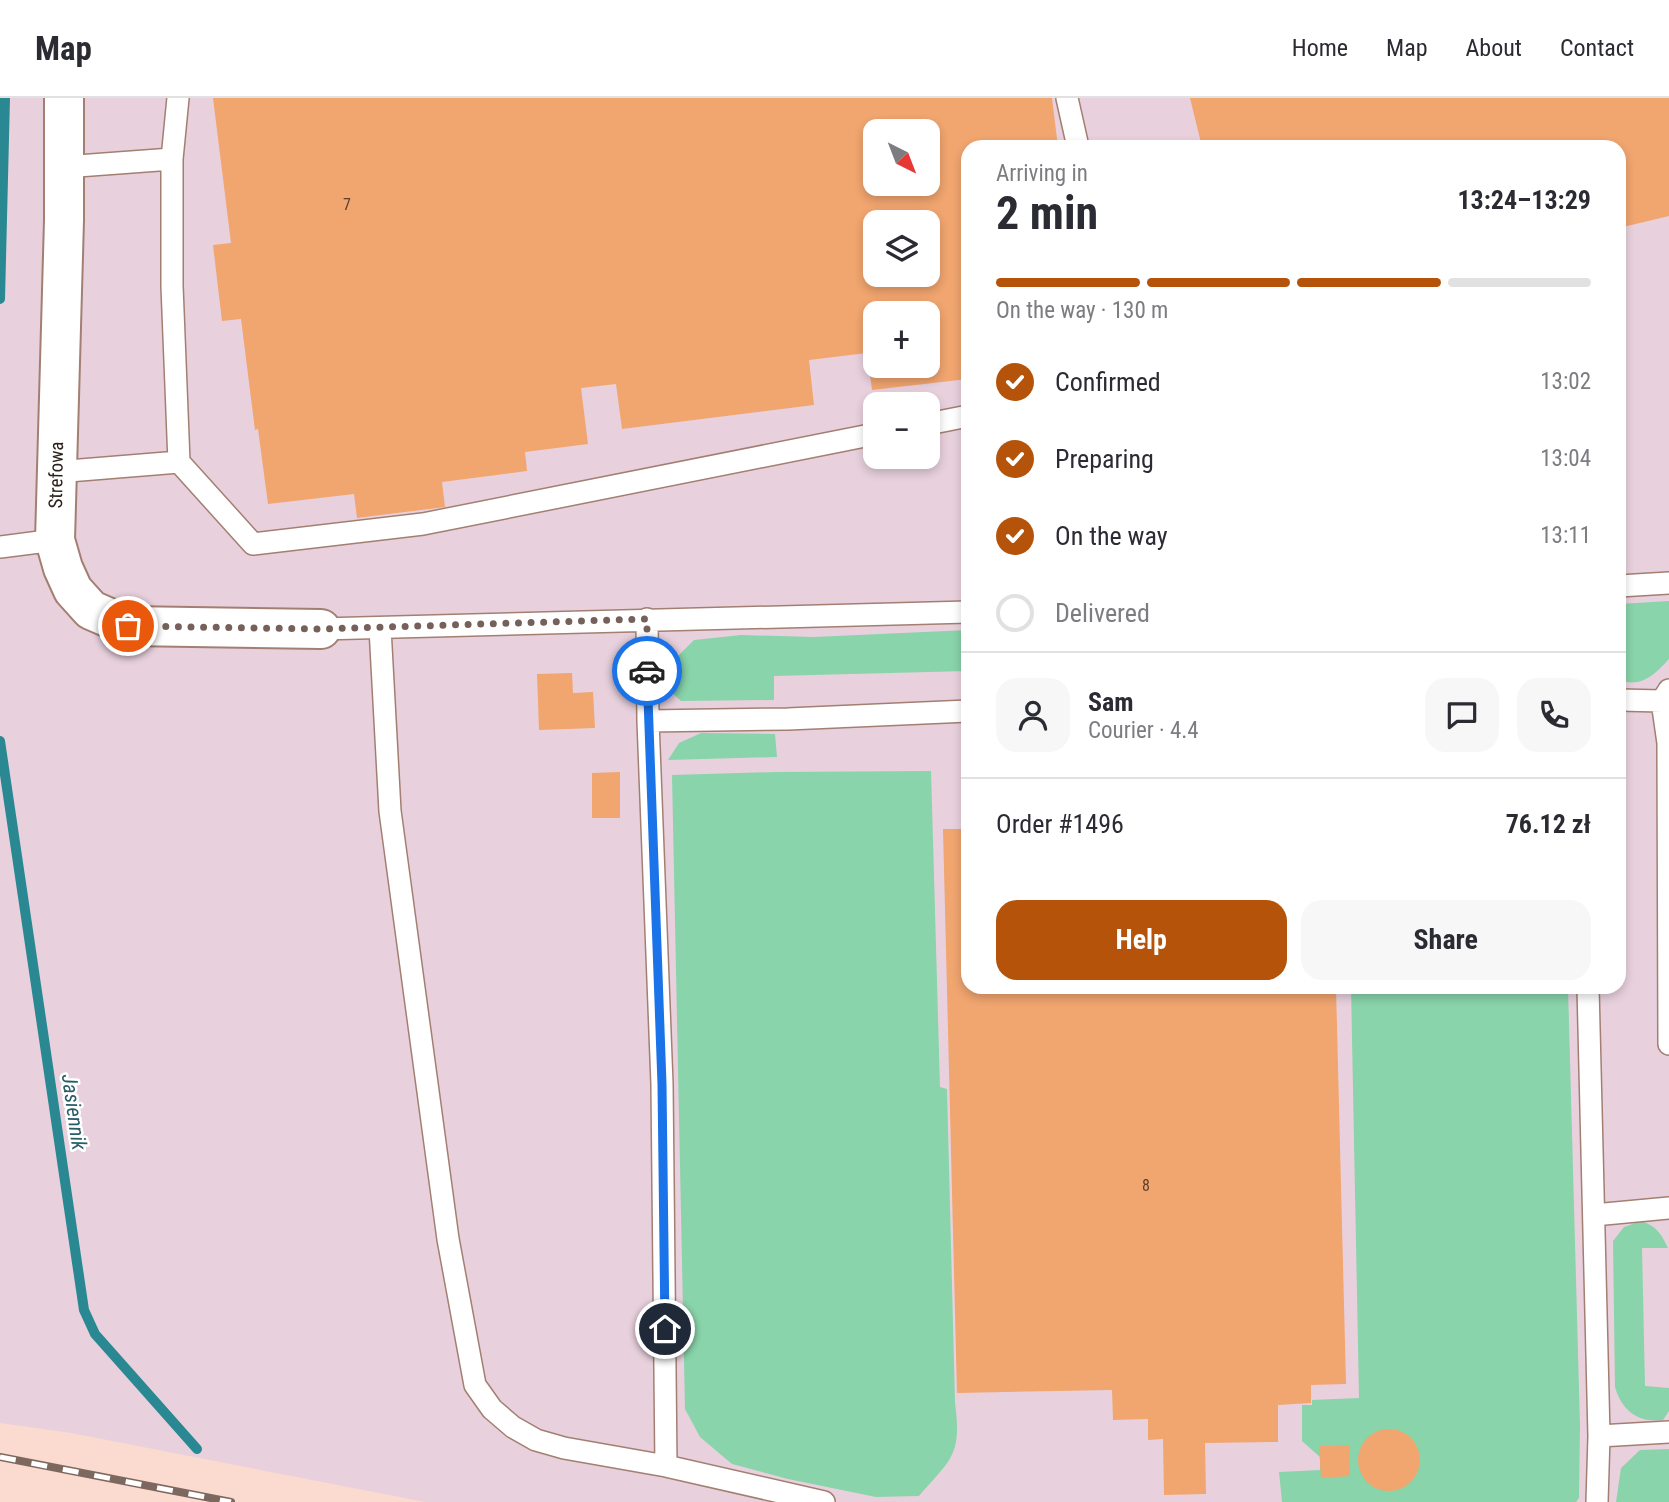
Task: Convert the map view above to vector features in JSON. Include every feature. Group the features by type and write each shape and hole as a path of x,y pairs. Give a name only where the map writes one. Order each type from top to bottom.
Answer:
{"street":[{"name":"Strefowa","path":"64,98 55,540 73,590 91,610 128,626 321,629"}],"lane":[{"path":"178,98 172,159 173,286 180,462 253,544 423,524 863,436"},
{"path":"1067,98 1076,140"},
{"path":"64,167 172,159"},
{"path":"940,422 961,417"},
{"path":"56,472 180,462"},
{"path":"0,547 55,540"},
{"path":"1626,586 1669,583"},
{"path":"321,629 961,612"},
{"path":"647,619 648,721 662,1084 666,1466"},
{"path":"380,628 390,811 448,1239 475,1385 492,1409 513,1427 536,1440 824,1502"},
{"path":"1626,699 1666,695 1669,1044"},
{"path":"648,721 788,719 961,711"},
{"path":"1588,994 1599,1436 1597,1502"},
{"path":"1594,1215 1669,1209"},
{"path":"1599,1436 1669,1432"}],"shaded area":[{"path":"0,98 1669,98 1669,1502 425,1502 71,1433 0,1423"}],"green space":[{"path":"1669,601 1669,659 1653,675 1641,681 1626,682 1626,604"},
{"path":"961,630 961,671 774,676 774,700 681,701 668,689 667,676 675,659 694,640 741,635 814,637"},
{"path":"701,733 775,734 777,757 668,760 679,743"},
{"path":"931,771 940,1087 947,1089 957,1435 952,1456 919,1496 876,1497 788,1479 732,1464 700,1437 685,1409 672,775"},
{"path":"1351,994 1568,994 1580,1425 1579,1498 1576,1502 1282,1502 1279,1472 1320,1470 1320,1457 1302,1441 1302,1405 1312,1405 1312,1400 1359,1398"},
{"path":"1641,1221 1658,1231 1668,1248 1642,1248 1645,1386 1669,1388 1669,1411 1663,1420 1646,1419 1632,1414 1622,1403 1615,1387 1613,1241 1624,1227"},
{"path":"1669,1449 1669,1502 1616,1502 1621,1468 1640,1450"}],"building":[{"path":"213,98 1052,98 1057,140 961,140 961,380 872,390 870,378 940,378 940,301 863,301 863,353 809,360 814,405 622,429 616,384 581,388 588,444 525,452 527,471 442,482 445,507 357,518 354,494 268,504 258,429 255,430 241,319 222,321 213,245 231,243"},
{"path":"1190,98 1669,98 1669,216 1626,226 1626,140 1200,140"},
{"path":"572,673 573,693 593,692 595,728 539,730 537,674"},
{"path":"620,772 620,818 592,818 592,773"},
{"path":"943,829 961,829 961,994 1336,994 1346,1384 1311,1385 1311,1403 1278,1405 1278,1442 1205,1443 1206,1494 1164,1495 1163,1439 1148,1440 1148,1419 1113,1420 1112,1390 957,1393"},
{"path":"1383,1429 1395,1429 1411,1438 1418,1448 1418,1472 1411,1482 1395,1491 1383,1491 1372,1486 1363,1477 1358,1466 1358,1454 1363,1443 1372,1434"},
{"path":"1349,1445 1350,1476 1321,1478 1319,1446"}],"waterway":[{"name":"Jasiennik","path":"0,299 5,98"},
{"name":"Jasiennik","path":"0,741 84,1310 95,1334 197,1449"}],"railway":[{"path":"0,1457 231,1502"}],"way so far":[{"path":"128,626 321,629 647,619 647,671"}],"route":[{"path":"647,671 662,1084 665,1329"}]}
